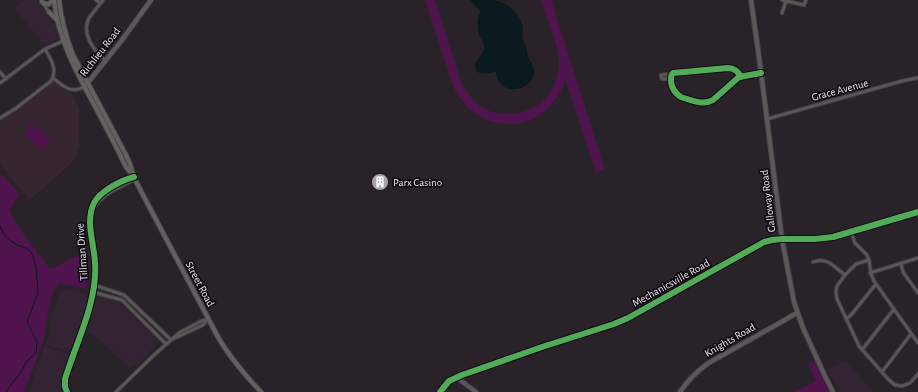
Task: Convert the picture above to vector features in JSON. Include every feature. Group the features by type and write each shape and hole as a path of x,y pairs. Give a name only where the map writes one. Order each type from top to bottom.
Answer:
{"main road":[{"path":"41,1 45,4 49,4 54,0"},
{"name":"Street Road","path":"54,0 63,41 70,58 84,87 123,156"},
{"name":"Street Road","path":"59,0 61,18 68,41 78,64 118,140 126,167 134,177 222,345 243,373 262,392"},
{"name":"Richlieu Road","path":"84,87 152,0"},
{"name":"Galloway Road","path":"751,0 762,73 782,239 794,302 797,313 814,353 833,392"},
{"path":"49,12 59,24"},
{"path":"110,134 114,140 118,140"},
{"name":"Knights Road","path":"680,392 687,381 707,364 797,313"}],"street":[{"path":"96,0 100,3"},
{"path":"103,0 89,18 86,29 96,51 106,60"},
{"path":"782,0 804,5 806,0"},
{"path":"41,1 49,12"},
{"path":"782,13 786,2"},
{"path":"0,83 45,49 63,41"},
{"path":"0,118 28,100 47,85 53,78 54,67 45,49"},
{"path":"671,79 662,79 661,75 728,68 737,72 741,77"},
{"path":"0,72 6,79"},
{"path":"672,74 671,79 674,90 679,96 704,103 713,100 741,77 762,73"},
{"name":"Richlieu Road","path":"53,78 68,89 80,90 84,87"},
{"name":"Grace Avenue","path":"767,119 917,78"},
{"name":"Tillman Drive","path":"67,392 65,387 66,377 90,307 94,285 95,263 90,214 103,197 130,182 134,177"},
{"name":"Mechanicsville Road","path":"440,392 449,381 456,377 622,321 763,243 782,239 829,238 918,212"},
{"path":"851,232 855,243 867,255 870,273 876,284 918,343"},
{"path":"870,273 918,258"},
{"path":"813,262 820,260 825,261 845,275"},
{"path":"869,260 856,264 845,275 837,286 837,299 856,341 862,350 895,385 900,386 909,384 918,374"},
{"path":"901,264 903,272 918,293"},
{"path":"846,319 876,284"},
{"path":"94,285 124,294 171,340"},
{"path":"93,292 122,300 166,344"},
{"path":"862,350 894,310"},
{"path":"116,392 166,344 181,332 201,321 208,319"},
{"path":"882,372 911,334"},
{"path":"456,377 476,392"}],"shaded area":[{"path":"24,0 38,0 53,23 56,23 60,39 45,46 14,8"},
{"path":"425,0 435,0 462,85 466,91 473,100 490,111 509,114 519,113 537,105 548,96 556,81 559,68 558,54 541,0 551,0 605,170 596,172 566,81 549,108 533,119 520,123 506,124 493,122 481,117 470,109 460,98 453,86"},
{"path":"470,0 498,1 508,6 516,13 522,23 522,38 534,70 534,75 527,85 521,88 510,89 504,87 500,83 496,76 496,71 486,74 476,71 475,63 483,53 484,47 478,29 480,11"},
{"path":"52,82 71,93 79,108 79,146 76,156 71,163 29,200 0,164 0,120 19,109"},
{"path":"31,123 51,142 43,148 44,149 42,151 25,135 29,131 26,128"},
{"path":"0,172 20,195 9,210 22,232 50,269 84,253 87,289 59,283 51,296 43,342 24,392 0,392"},
{"path":"66,288 97,298 100,295 120,302 160,341 138,364 129,368 96,336 77,330 70,352 46,345 51,327 51,320 60,291"},
{"path":"44,347 70,354 62,378 62,392 29,392"},
{"path":"817,359 833,392 794,392 816,381 808,364"},
{"path":"846,361 874,392 840,392 827,369"}],"waterway":[{"path":"0,226 5,236 9,240 26,248 32,253 36,268 38,293 27,322 37,342 36,353 27,361 21,372 6,392"}],"cycle path":[{"path":"741,77 740,75 739,73 736,70 728,68 673,73 671,77 671,84 674,90 681,97 697,102 709,102 739,77 761,73"},
{"path":"67,392 65,387 65,379 90,307 95,277 95,262 90,225 91,210 94,203 106,190 118,183 134,177"},
{"path":"440,392 449,381 462,375 628,318 764,242 782,239 815,239 833,237 918,212"}],"place":[{"name":"Parx Casino","path":"380,182"}]}
